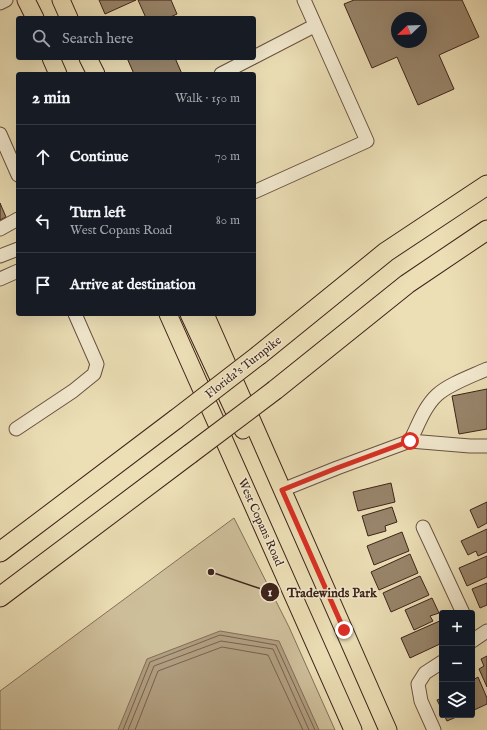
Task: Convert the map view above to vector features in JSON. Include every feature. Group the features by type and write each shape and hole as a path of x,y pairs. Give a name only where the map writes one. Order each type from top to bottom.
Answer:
{"highway":[{"name":"Florida's Turnpike","path":"0,552 259,356 386,252 487,185"},
{"path":"0,597 275,390 407,284 487,230"}],"main road":[{"path":"26,0 34,16"},
{"path":"61,0 68,16"},
{"path":"52,60 57,72"},
{"path":"89,60 95,72"},
{"name":"West Copans Road","path":"169,316 353,730"},
{"path":"190,316 256,458 282,490"},
{"path":"206,316 388,730"}],"street":[{"path":"0,3 6,0"},
{"path":"256,191 367,141 314,26 304,0"},
{"path":"256,55 314,26"},
{"path":"225,72 247,60"},
{"path":"0,134 16,170"},
{"path":"0,229 16,220"},
{"path":"0,256 16,250"},
{"path":"0,279 16,272"},
{"path":"16,429 73,392 94,374 97,364 76,316"},
{"path":"410,441 427,408 437,395 454,384 487,369"},
{"path":"282,490 410,441 487,446"},
{"path":"423,527 462,610"},
{"path":"475,636 487,631"},
{"path":"434,730 421,701 418,684 425,673 439,664"}],"shaded area":[{"path":"234,518 289,627 335,730 0,730 0,691"}],"water":[{"path":"220,631 279,641 319,730 118,730 147,659"}],"building":[{"path":"99,0 136,0 105,14"},
{"path":"138,0 171,0 177,14 172,16 145,16"},
{"path":"354,0 462,0 479,37 439,55 454,89 418,105 397,57 372,68 344,4"},
{"path":"128,60 176,60 181,72 133,72"},
{"path":"0,203 6,217 0,220"},
{"path":"487,389 487,429 459,434 452,396"},
{"path":"391,483 395,502 358,511 353,492"},
{"path":"487,502 487,523 478,528 470,510"},
{"path":"392,507 397,522 385,526 386,531 368,536 362,516"},
{"path":"487,529 487,552 478,556 476,551 468,555 461,541"},
{"path":"402,532 409,551 374,565 367,546"},
{"path":"410,554 418,573 379,590 371,572"},
{"path":"487,556 487,577 467,586 459,568"},
{"path":"420,576 429,595 391,612 383,593"},
{"path":"487,583 487,605 480,608 472,589"},
{"path":"432,598 439,613 430,616 433,621 414,630 405,610"},
{"path":"439,621 439,644 410,658 401,638"},
{"path":"487,656 487,687 479,669 484,666 481,659"},
{"path":"478,677 487,698 487,704 475,710 475,682 475,679"},
{"path":"446,718 454,718 447,721"}],"place":[{"name":"Tradewinds Park","path":"211,572"}],"route":[{"path":"344,630 282,490 410,441"}]}
